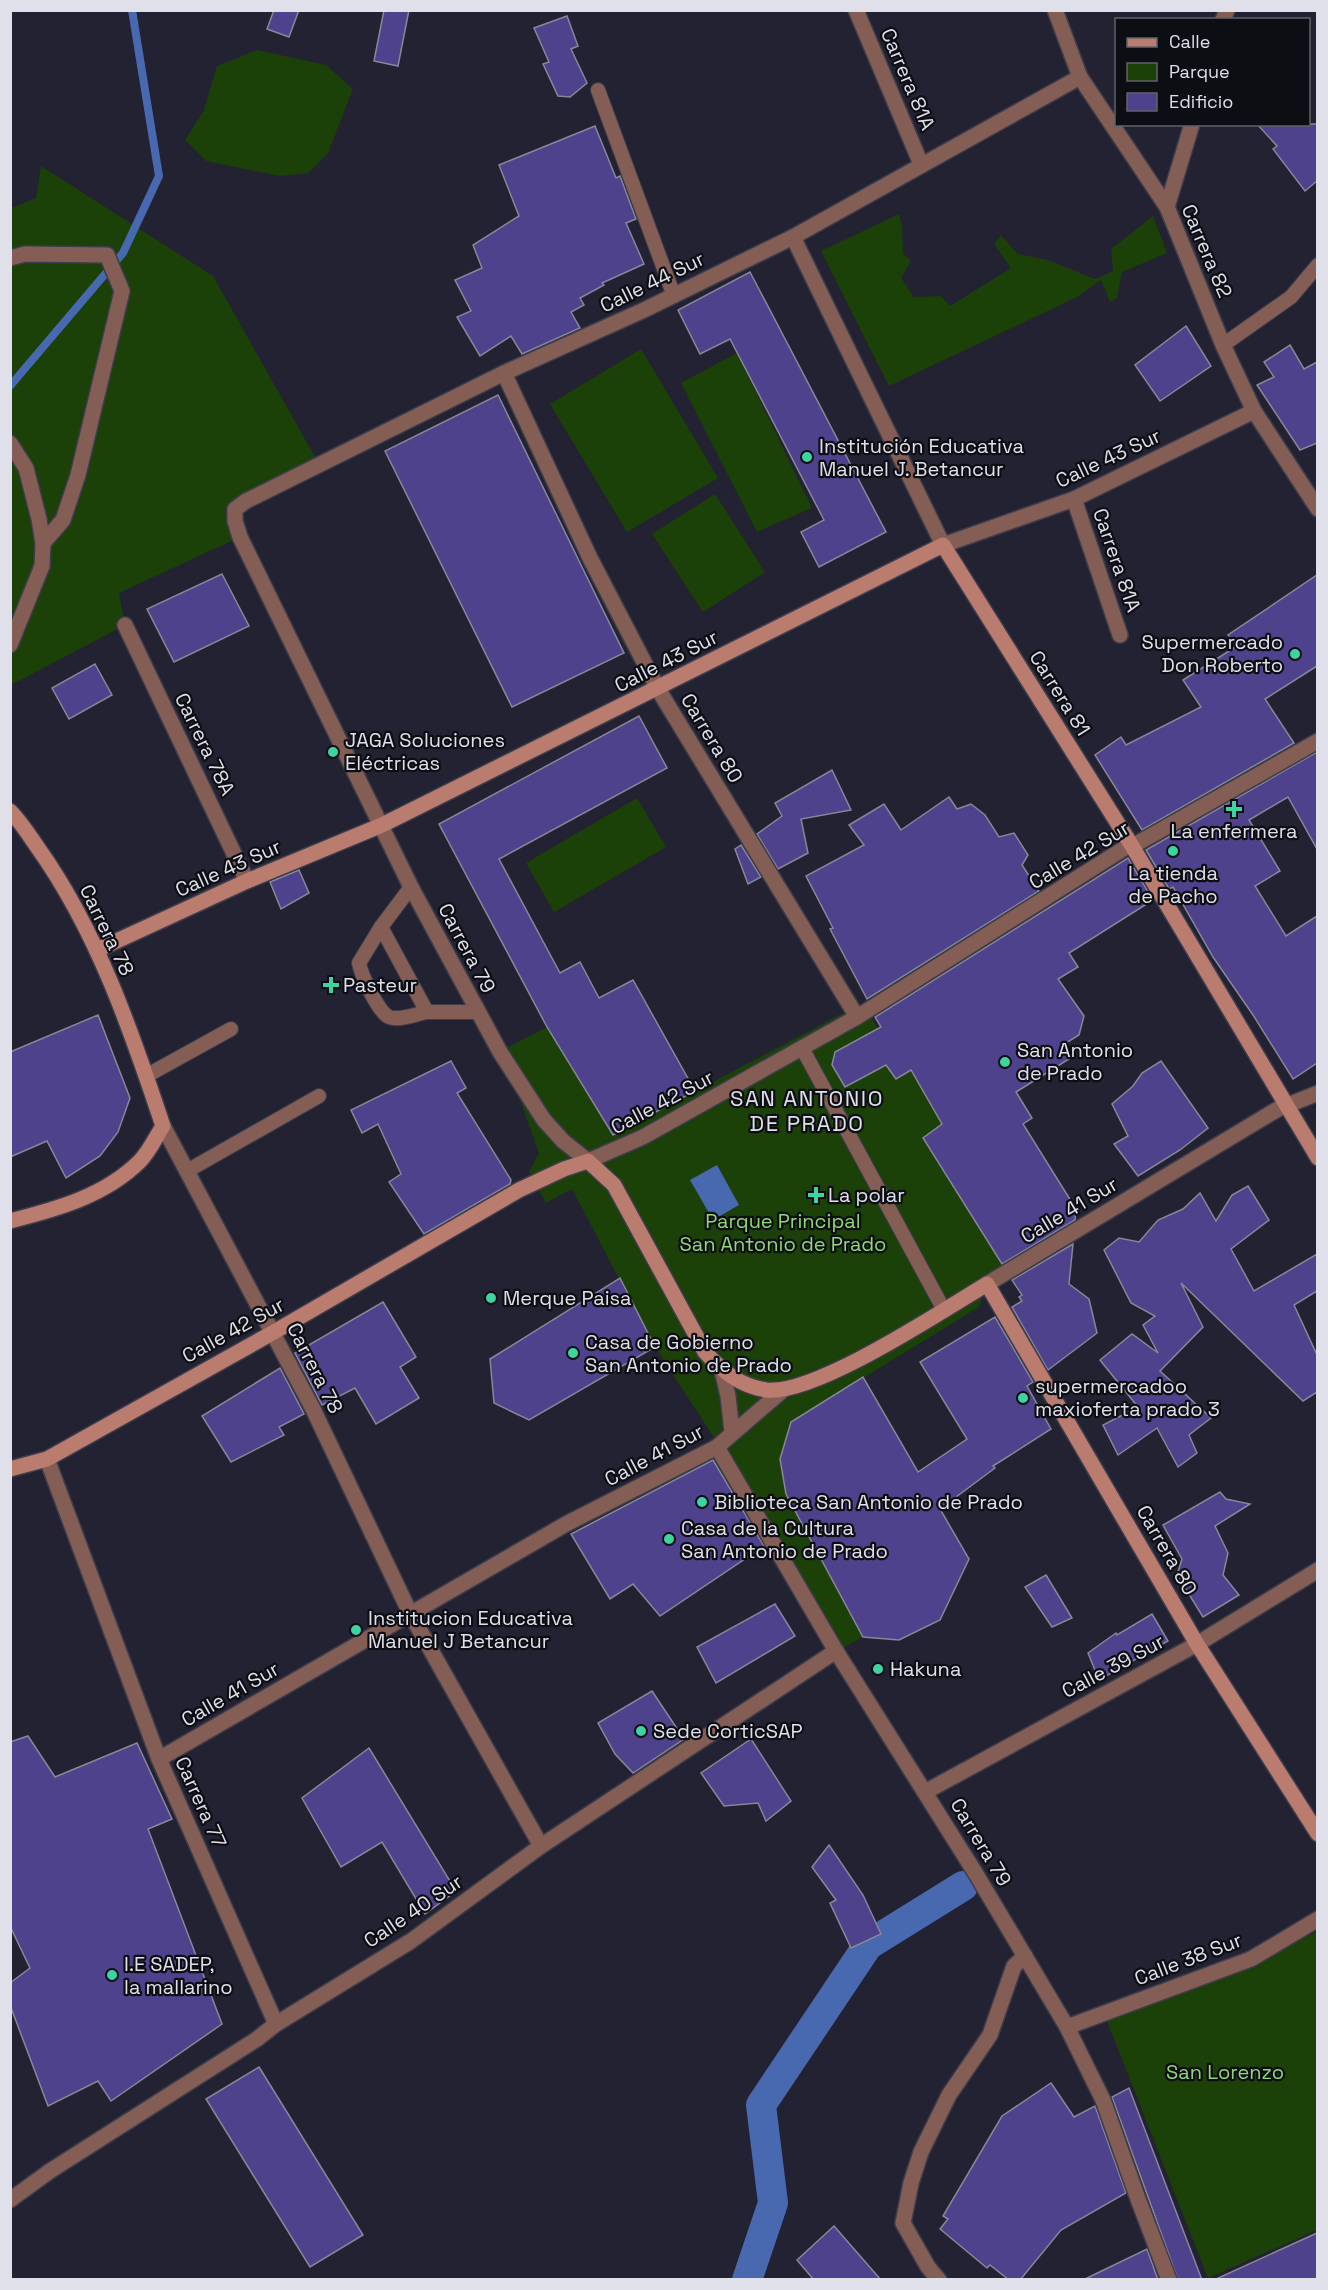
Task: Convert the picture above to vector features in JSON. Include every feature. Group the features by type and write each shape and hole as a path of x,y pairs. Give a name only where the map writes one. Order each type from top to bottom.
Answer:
{"main road":[{"name":"Calle 43 Sur","path":"97,950 247,881 382,825 943,545"},
{"name":"Carrera 81","path":"943,545 1132,846 1317,1158"},
{"name":"Carrera 78","path":"10,811 56,873 97,950 163,1126"},
{"path":"10,1221 46,1212 105,1190 141,1160 163,1126"},
{"name":"Calle 42 Sur","path":"10,1470 47,1459 274,1332 519,1190 564,1169 588,1161"},
{"name":"Carrera 79","path":"588,1161 614,1185 705,1352 722,1370 742,1383 765,1390 783,1390"},
{"name":"Calle 41 Sur","path":"783,1390 822,1377 880,1347 987,1284"},
{"name":"Carrera 80","path":"987,1284 1197,1644 1317,1834"}],"street":[{"name":"Carrera 81A","path":"856,10 921,164"},
{"name":"Carrera 82","path":"1055,10 1080,78 1167,207 1223,345 1254,411 1317,509"},
{"name":"Calle 44 Sur","path":"235,509 288,479 504,373 674,296 793,237 921,164 1080,78"},
{"path":"1167,207 1191,126"},
{"name":"Carrera 81","path":"793,237 943,545"},
{"path":"10,258 25,254 107,255 122,291 78,476 63,520 43,543"},
{"name":"Carrera 80","path":"504,373 590,558 658,689 857,1017"},
{"name":"Calle 43 Sur","path":"943,545 1074,499 1254,411"},
{"path":"10,443 26,468 43,543 42,567 10,645"},
{"name":"Carrera 81A","path":"1074,499 1120,635"},
{"name":"Carrera 79","path":"235,509 235,521 240,537 411,887 478,1012 500,1052 544,1120 563,1141 588,1161"},
{"name":"Carrera 78A","path":"126,625 247,881"},
{"name":"Calle 42 Sur","path":"588,1161 643,1137 857,1017 1132,846 1317,741"},
{"name":"Calle 41 Sur","path":"987,1284 1278,1109 1317,1093"},
{"name":"Carrera 78","path":"163,1126 274,1332 410,1613 541,1846"},
{"name":"Carrera 79","path":"722,1370 732,1432"},
{"name":"Calle 41 Sur","path":"159,1759 566,1524 717,1447 783,1390"},
{"name":"Carrera 79","path":"717,1447 836,1652 925,1792 1067,2027 1103,2100 1169,2280"},
{"name":"Carrera 77","path":"47,1459 159,1759 276,2024"},
{"name":"Calle 39 Sur","path":"925,1792 1197,1644 1317,1570"},
{"name":"Calle 40 Sur","path":"10,2200 50,2171 257,2039 276,2024 411,1941 541,1846 836,1652"},
{"name":"Calle 38 Sur","path":"1067,2027 1251,1959 1317,1919"},
{"path":"939,2280 928,2267 903,2223 911,2183 921,2152 949,2095 990,2035 1014,1966 1025,1956"}],"lane":[{"path":"598,90 674,296"},
{"path":"1223,345 1291,297 1317,265"},
{"path":"411,887 381,927 359,963 361,972 381,1010 387,1016 397,1018 427,1012 478,1012"},
{"path":"381,927 427,1012"},
{"path":"146,1076 231,1029"},
{"path":"802,1048 944,1310"},
{"path":"187,1171 319,1096"}],"green space":[{"path":"257,50 326,65 353,89 328,153 308,173 280,176 206,161 185,140 204,110 217,66"},
{"path":"41,166 213,276 319,464 235,509 240,537 119,593 125,625 11,685 11,208 36,198"},
{"path":"899,214 902,224 903,253 911,261 901,278 914,297 941,296 950,306 1011,268 994,244 1001,235 1018,254 1048,260 1095,279 1113,271 1111,249 1153,216 1167,253 1122,272 1117,298 1110,302 1101,280 1077,297 889,386 821,251"},
{"path":"641,349 718,478 627,532 550,404"},
{"path":"737,353 812,508 757,532 681,383"},
{"path":"715,494 765,572 703,612 652,534"},
{"path":"637,798 666,847 554,912 526,863"},
{"name":"Parque Principal San Antonio de Prado","path":"841,1014 872,1019 903,1067 913,1074 942,1124 923,1138 1007,1272 987,1284 979,1307 791,1422 780,1459 786,1494 863,1637 836,1651 713,1436 655,1347 572,1189 546,1203 529,1172 539,1153 518,1094 495,1054 547,1027 613,1135"},
{"name":"San Lorenzo","path":"1317,1932 1317,2230 1208,2278 1107,2021"}],"water":[{"path":"717,1165 739,1205 713,1220 690,1180"}],"building":[{"path":"274,10 299,10 289,37 267,29"},
{"path":"384,10 409,10 398,66 374,61"},
{"path":"567,16 578,46 571,49 587,83 570,97 558,96 543,64 549,62 534,28"},
{"path":"1317,124 1317,181 1305,191 1273,149 1277,146 1259,126"},
{"path":"595,126 616,178 620,176 636,219 626,223 644,264 602,283 604,285 580,298 584,305 571,312 580,328 522,354 511,336 480,356 457,317 471,311 455,280 482,268 473,245 519,216 499,165"},
{"path":"750,272 886,532 819,567 801,532 824,520 730,339 700,354 678,310"},
{"path":"1186,326 1211,366 1160,401 1135,365"},
{"path":"1290,345 1304,369 1317,362 1317,443 1300,450 1257,385 1274,377 1264,362"},
{"path":"498,395 624,653 512,707 385,451"},
{"path":"222,574 249,626 174,662 147,609"},
{"path":"1317,575 1317,666 1265,699 1294,743 1142,830 1095,755 1121,737 1126,745 1201,707 1183,680 1237,646 1228,635"},
{"path":"95,664 112,695 69,719 52,688"},
{"path":"639,716 667,768 499,859 560,973 580,962 599,998 633,980 695,1091 613,1135 547,1027 439,824"},
{"path":"1317,752 1317,849 1288,797 1249,820 1280,871 1255,886 1286,936 1317,916 1317,1063 1293,1079 1213,957 1173,887 1169,889 1146,850"},
{"path":"832,770 851,810 801,819 808,853 778,869 757,834 782,816 775,803"},
{"path":"949,797 957,809 971,804 985,815 999,837 1014,833 1028,855 1022,865 1039,891 867,999 830,929 833,928 806,876 864,845 849,825 884,804 901,830"},
{"path":"741,845 761,877 748,884 735,849"},
{"path":"1128,858 1153,900 1069,953 1078,967 1058,979 1084,1016 1079,1035 1061,1046 1069,1059 1016,1092 1032,1118 1023,1124 1076,1209 1075,1220 1002,1264 923,1138 942,1124 911,1070 896,1079 886,1065 845,1087 832,1065 835,1052 881,1027 875,1017"},
{"path":"299,870 309,893 281,909 270,882"},
{"path":"98,1015 130,1098 118,1132 100,1156 66,1178 47,1141 10,1157 10,1052"},
{"path":"451,1061 466,1088 457,1093 511,1180 510,1184 424,1234 389,1182 401,1174 378,1124 362,1133 351,1110"},
{"path":"1161,1061 1208,1128 1180,1150 1138,1176 1114,1144 1128,1136 1112,1104 1133,1086 1142,1073"},
{"path":"1248,1186 1269,1220 1231,1249 1254,1291 1317,1254 1317,1291 1294,1305 1317,1355 1317,1392 1303,1401 1181,1283 1203,1327 1160,1371 1211,1418 1189,1435 1197,1453 1178,1467 1157,1428 1118,1455 1103,1425 1138,1407 1100,1360 1132,1334 1158,1353 1143,1325 1155,1316 1131,1303 1104,1250 1119,1238 1139,1242 1158,1220 1183,1209 1200,1193 1216,1221 1232,1195"},
{"path":"1073,1244 1069,1284 1089,1299 1097,1333 1048,1370 1012,1307 1022,1301 1019,1297 1022,1295 1012,1280"},
{"name":"Casa de Gobierno San Antonio de Prado","path":"620,1278 655,1347 529,1420 494,1403 490,1359"},
{"path":"383,1302 416,1357 400,1367 419,1398 376,1424 355,1388 322,1405 295,1353"},
{"path":"995,1317 1033,1382 1027,1386 1051,1429 993,1466 995,1468 940,1509 969,1559 940,1620 899,1640 863,1637 786,1494 780,1459 791,1422 863,1377 918,1472 967,1439 920,1362"},
{"path":"280,1368 304,1414 279,1427 284,1435 231,1462 202,1416"},
{"name":"Casa de la Cultura San Antonio de Prado","path":"713,1460 764,1546 660,1616 633,1584 610,1599 571,1534"},
{"path":"1220,1492 1226,1499 1250,1504 1215,1526 1228,1553 1223,1575 1239,1595 1203,1617 1177,1575 1182,1559 1163,1525"},
{"path":"1046,1575 1072,1618 1052,1627 1025,1587"},
{"path":"775,1604 795,1636 716,1683 697,1647"},
{"path":"1152,1614 1168,1641 1099,1680 1088,1653 1116,1633 1117,1635"},
{"name":"Sede CorticSAP","path":"652,1691 684,1739 633,1773 615,1754 598,1723"},
{"name":"I.E SADEP, la mallarino","path":"28,1736 55,1777 137,1743 172,1819 148,1829 222,2024 111,2101 98,2081 48,2106 10,2005 10,1983 30,1968 10,1926 10,1742"},
{"path":"751,1739 791,1801 766,1821 758,1803 724,1806 701,1773"},
{"path":"369,1748 456,1891 425,1914 382,1842 341,1867 302,1798"},
{"path":"829,1845 863,1895 881,1934 851,1948 830,1903 836,1900 812,1867"},
{"path":"259,2067 363,2235 310,2267 206,2099"},
{"path":"1051,2083 1074,2117 1095,2106 1126,2193 1061,2230 1020,2280 1009,2280 990,2265 987,2268 940,2229 948,2219 943,2216 1002,2116"},
{"path":"1129,2088 1202,2280 1178,2280 1112,2097"},
{"path":"834,2226 881,2280 814,2280 797,2260"},
{"path":"1317,2233 1317,2280 1214,2280"},
{"path":"1147,2249 1158,2280 1083,2280"}],"waterway":[{"path":"10,386 123,253 159,176 132,10"},
{"path":"747,2280 773,2203 761,2105 868,1945 963,1886"}],"place":[{"name":"Institución Educativa Manuel J. Betancur","path":"807,457"},
{"name":"Supermercado Don Roberto","path":"1295,654"},
{"name":"JAGA Soluciones Eléctricas","path":"333,752"},
{"name":"La enfermera","path":"1234,809"},
{"name":"La tienda de Pacho","path":"1173,851"},
{"name":"Pasteur","path":"331,985"},
{"name":"San Antonio de Prado","path":"1005,1062"},
{"name":"La polar","path":"816,1195"},
{"name":"Merque Paisa","path":"491,1298"},
{"name":"Casa de Gobierno San Antonio de Prado","path":"573,1353"},
{"name":"supermercadoo maxioferta prado 3","path":"1023,1398"},
{"name":"Biblioteca San Antonio de Prado","path":"702,1502"},
{"name":"Casa de la Cultura San Antonio de Prado","path":"669,1539"},
{"name":"Institucion Educativa Manuel J Betancur","path":"356,1630"},
{"name":"Hakuna","path":"878,1669"},
{"name":"Sede CorticSAP","path":"641,1731"},
{"name":"I.E SADEP, la mallarino","path":"112,1975"}],"district":[{"name":"SAN ANTONIO DE PRADO","path":"807,1110"}]}
